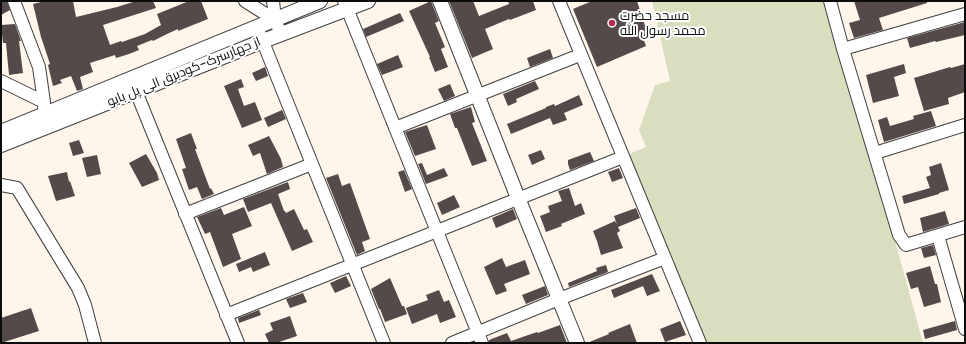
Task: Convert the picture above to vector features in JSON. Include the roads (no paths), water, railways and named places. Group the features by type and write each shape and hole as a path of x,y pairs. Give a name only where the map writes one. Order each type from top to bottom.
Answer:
{"street":[{"path":"14,1 39,67 44,108"},
{"path":"245,1 275,20"},
{"path":"273,1 275,20 281,34"},
{"name":"از جهارسرک-کودبرق الی پل بایو","path":"1,145 257,27 320,1"},
{"name":"از جهارسرک-کودبرق الی پل بایو","path":"1,132 44,108 133,85 281,34 346,5 368,1"},
{"path":"440,1 577,343"},
{"path":"559,1 700,343"},
{"path":"830,1 843,49 900,234 906,245 965,227"},
{"path":"346,5 480,338"},
{"path":"843,49 965,14"},
{"path":"257,27 384,343"},
{"path":"395,128 580,55"},
{"path":"1,81 44,108"},
{"path":"133,85 238,343"},
{"path":"875,152 965,125"},
{"path":"226,314 623,157"},
{"path":"185,214 312,164"},
{"path":"1,185 17,188 78,288 85,305 95,343"},
{"path":"938,236 965,329"},
{"path":"452,343 480,338 559,299 665,258"}],"place":[{"name":"مسجد حضرت محمد رسول الله","path":"612,23"}]}
